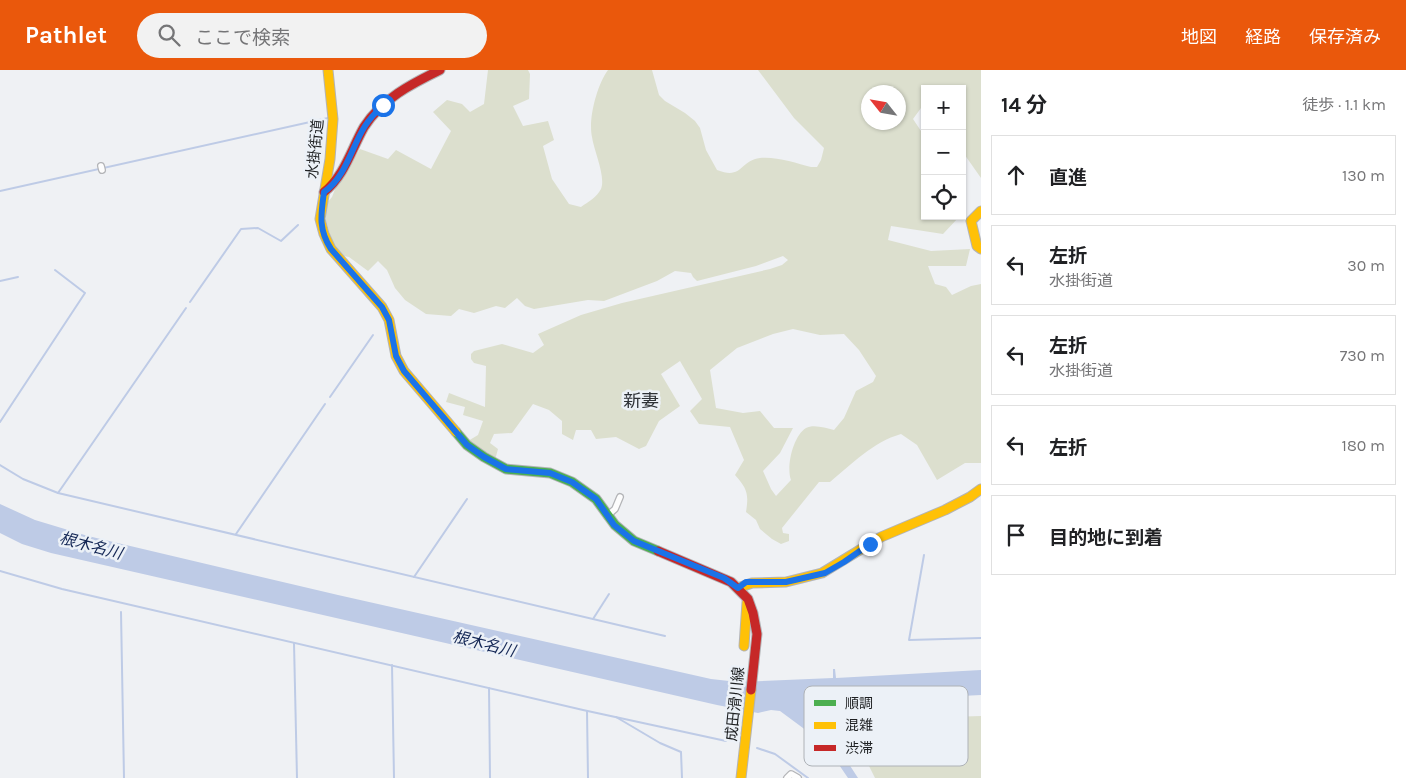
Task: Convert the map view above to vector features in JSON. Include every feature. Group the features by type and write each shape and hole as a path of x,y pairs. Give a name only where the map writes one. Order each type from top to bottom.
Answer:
{"main road":[{"name":"水掛街道","path":"328,70 333,119 330,159 320,219 326,241 382,307 389,320 399,363 418,389 467,445 484,457 506,469 550,473 572,482 596,499 617,528 634,541 724,578 738,588 748,599 757,634"},
{"path":"324,192 335,184 365,127 377,110 414,82 440,70"},
{"path":"981,211 970,221 976,246 981,249"},
{"path":"738,588 746,582 786,582 825,573 880,537 944,512 981,489"},
{"path":"744,646 748,599"},
{"name":"成田滑川線","path":"741,778 757,634"}],"street":[{"path":"607,516 615,509 620,497"},
{"path":"787,778 791,774 798,778"}],"green space":[{"path":"488,70 528,70 530,74 529,99 513,106 523,126 548,121 554,140 543,146 552,179 569,204 581,207 597,194 602,184 601,171 592,137 591,121 600,84 608,70 652,70 659,95 695,121 700,128 706,150 717,170 732,173 753,160 760,158 779,159 811,167 817,167 821,160 824,148 794,118 758,70 981,70 981,178 966,157 966,85 921,85 921,108 913,119 921,131 921,220 956,220 943,234 891,226 888,240 931,251 970,249 966,266 928,266 935,284 946,287 952,295 971,286 981,284 981,463 965,463 937,480 917,445 901,434 881,442 863,454 830,482 819,482 782,528 783,533 789,534 789,541 781,544 760,529 756,520 746,512 746,492 735,475 744,460 730,427 699,424 690,411 702,399 680,361 661,374 680,406 659,421 646,446 639,449 616,437 596,439 591,430 576,430 573,440 562,434 562,421 549,410 533,404 512,433 494,434 490,443 498,449 495,460 468,441 478,435 483,421 463,415 465,407 446,402 449,393 485,407 486,366 474,363 471,359 471,354 474,351 502,344 533,353 544,345 538,334 581,315 622,303 770,269 782,265 788,260 783,256 756,266 697,281 691,273 675,271 657,281 604,301 588,300 534,309 525,306 517,298 505,308 496,306 474,313 459,309 451,316 426,314 405,300 395,288 387,270 378,261 368,271 349,257 344,256 335,246 330,235 326,220 326,204 360,149 388,159 396,150 431,169 451,131 433,112 447,100 462,104 470,112 484,104","holes":["793,329 820,335 844,334 859,350 876,376 873,382 856,391 844,418 834,430 812,426 801,432 794,445 790,460 791,480 776,496 763,471 780,453 793,428 774,428 760,411 743,413 716,408 710,370 737,348 773,334"]},
{"path":"968,716 981,716 981,778 875,778 869,766 968,766"}],"water":[{"name":"根木名川","path":"0,504 35,520 88,536 338,595 711,679 738,682 833,678 833,669 835,669 836,678 981,670 981,695 968,696 968,686 804,686 804,729 780,711 771,710 758,713 717,705 51,553 22,544 0,533"},
{"path":"840,766 850,766 858,778 848,778"}],"waterway":[{"path":"0,191 328,118"},
{"path":"190,302 241,229 258,228 281,241 298,225"},
{"path":"0,422 85,293 55,270"},
{"path":"0,281 18,277"},
{"path":"58,493 186,308"},
{"path":"330,397 373,335"},
{"path":"236,534 325,404"},
{"path":"0,465 23,479 58,493 665,636"},
{"path":"414,577 467,499"},
{"path":"924,555 909,640 981,638"},
{"path":"0,571 62,589 583,710 726,741"},
{"path":"593,619 609,594"},
{"path":"121,612 124,778"},
{"path":"294,643 297,778"},
{"path":"392,665 394,778"},
{"path":"489,688 490,778"},
{"path":"587,711 588,778"},
{"path":"616,717 660,743 681,752 682,778"},
{"path":"757,748 775,754 808,778"}],"traffic: fast":[{"path":"456,432 467,445 506,469 550,473 572,482 596,499 615,525 634,541 658,551"}],"traffic: slow":[{"path":"328,70 333,119 330,159 320,219 324,234 331,249 382,307 389,320 396,356 404,371 456,432"},
{"path":"981,211 971,221 977,246 981,249"},
{"path":"738,588 752,583 786,582 822,573 881,537 945,510 981,489"},
{"path":"744,646 747,602"},
{"path":"741,778 751,690"}],"traffic: jam":[{"path":"324,192 337,178 364,127 379,108 398,93 440,70"},
{"path":"658,551 731,582 748,599 757,634 751,690"}],"district":[{"name":"新妻","path":"641,401"}],"route":[{"path":"383,105 365,127 335,184 324,192 320,219 326,241 331,249 356,275 386,312 396,356 404,371 467,445 506,469 550,473 572,482 596,499 614,525 634,541 724,578 738,588 746,582 786,582 825,573 870,544"}]}
